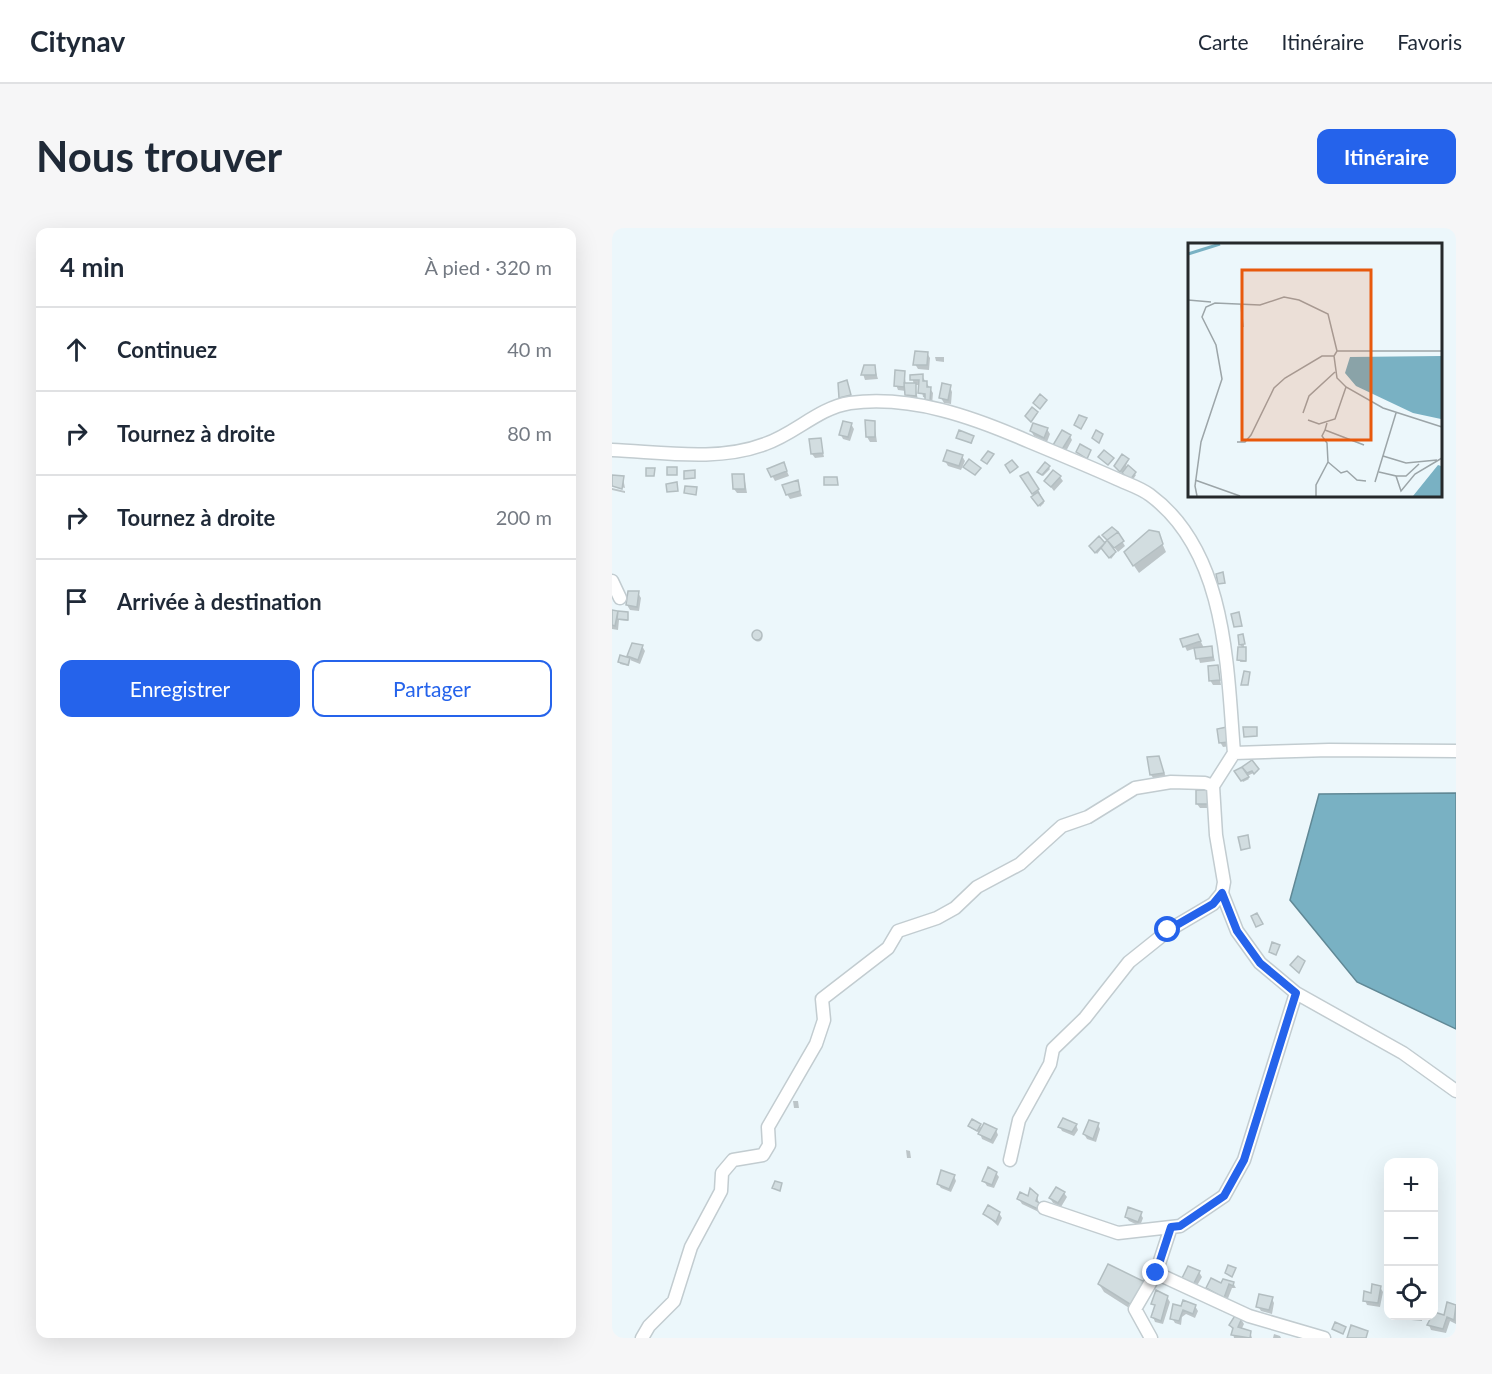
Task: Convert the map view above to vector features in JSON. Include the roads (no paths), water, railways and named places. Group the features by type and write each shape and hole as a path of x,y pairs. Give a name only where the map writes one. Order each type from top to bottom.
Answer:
{"street":[{"path":"612,450 730,453 764,445 781,438 825,411 847,404 887,400 944,411 988,424 1148,493 1174,516 1201,559 1218,608 1230,688 1234,753 1213,786 1216,836 1224,882 1222,893 1213,904 1168,930 1129,962 1085,1018 1053,1048 1050,1064 1019,1120 1010,1160"},
{"path":"612,581 620,598"},
{"path":"1234,753 1329,750 1456,751"},
{"path":"642,1338 649,1326 674,1301 691,1247 721,1191 722,1173 733,1160 762,1155 770,1145 768,1127 816,1044 824,1020 822,999 888,948 898,931 937,918 955,908 977,887 1020,864 1062,826 1088,817 1135,788 1171,782 1205,783 1213,786"},
{"path":"1222,893 1237,931 1260,963 1296,993 1403,1053 1456,1091"},
{"path":"1044,1208 1118,1233 1180,1226 1224,1196 1244,1160 1296,993"},
{"path":"1151,1338 1135,1309 1156,1273 1171,1227"},
{"path":"1156,1273 1249,1316 1324,1338"}],"water":[{"path":"1456,793 1456,1029 1357,982 1290,900 1319,794"}]}
